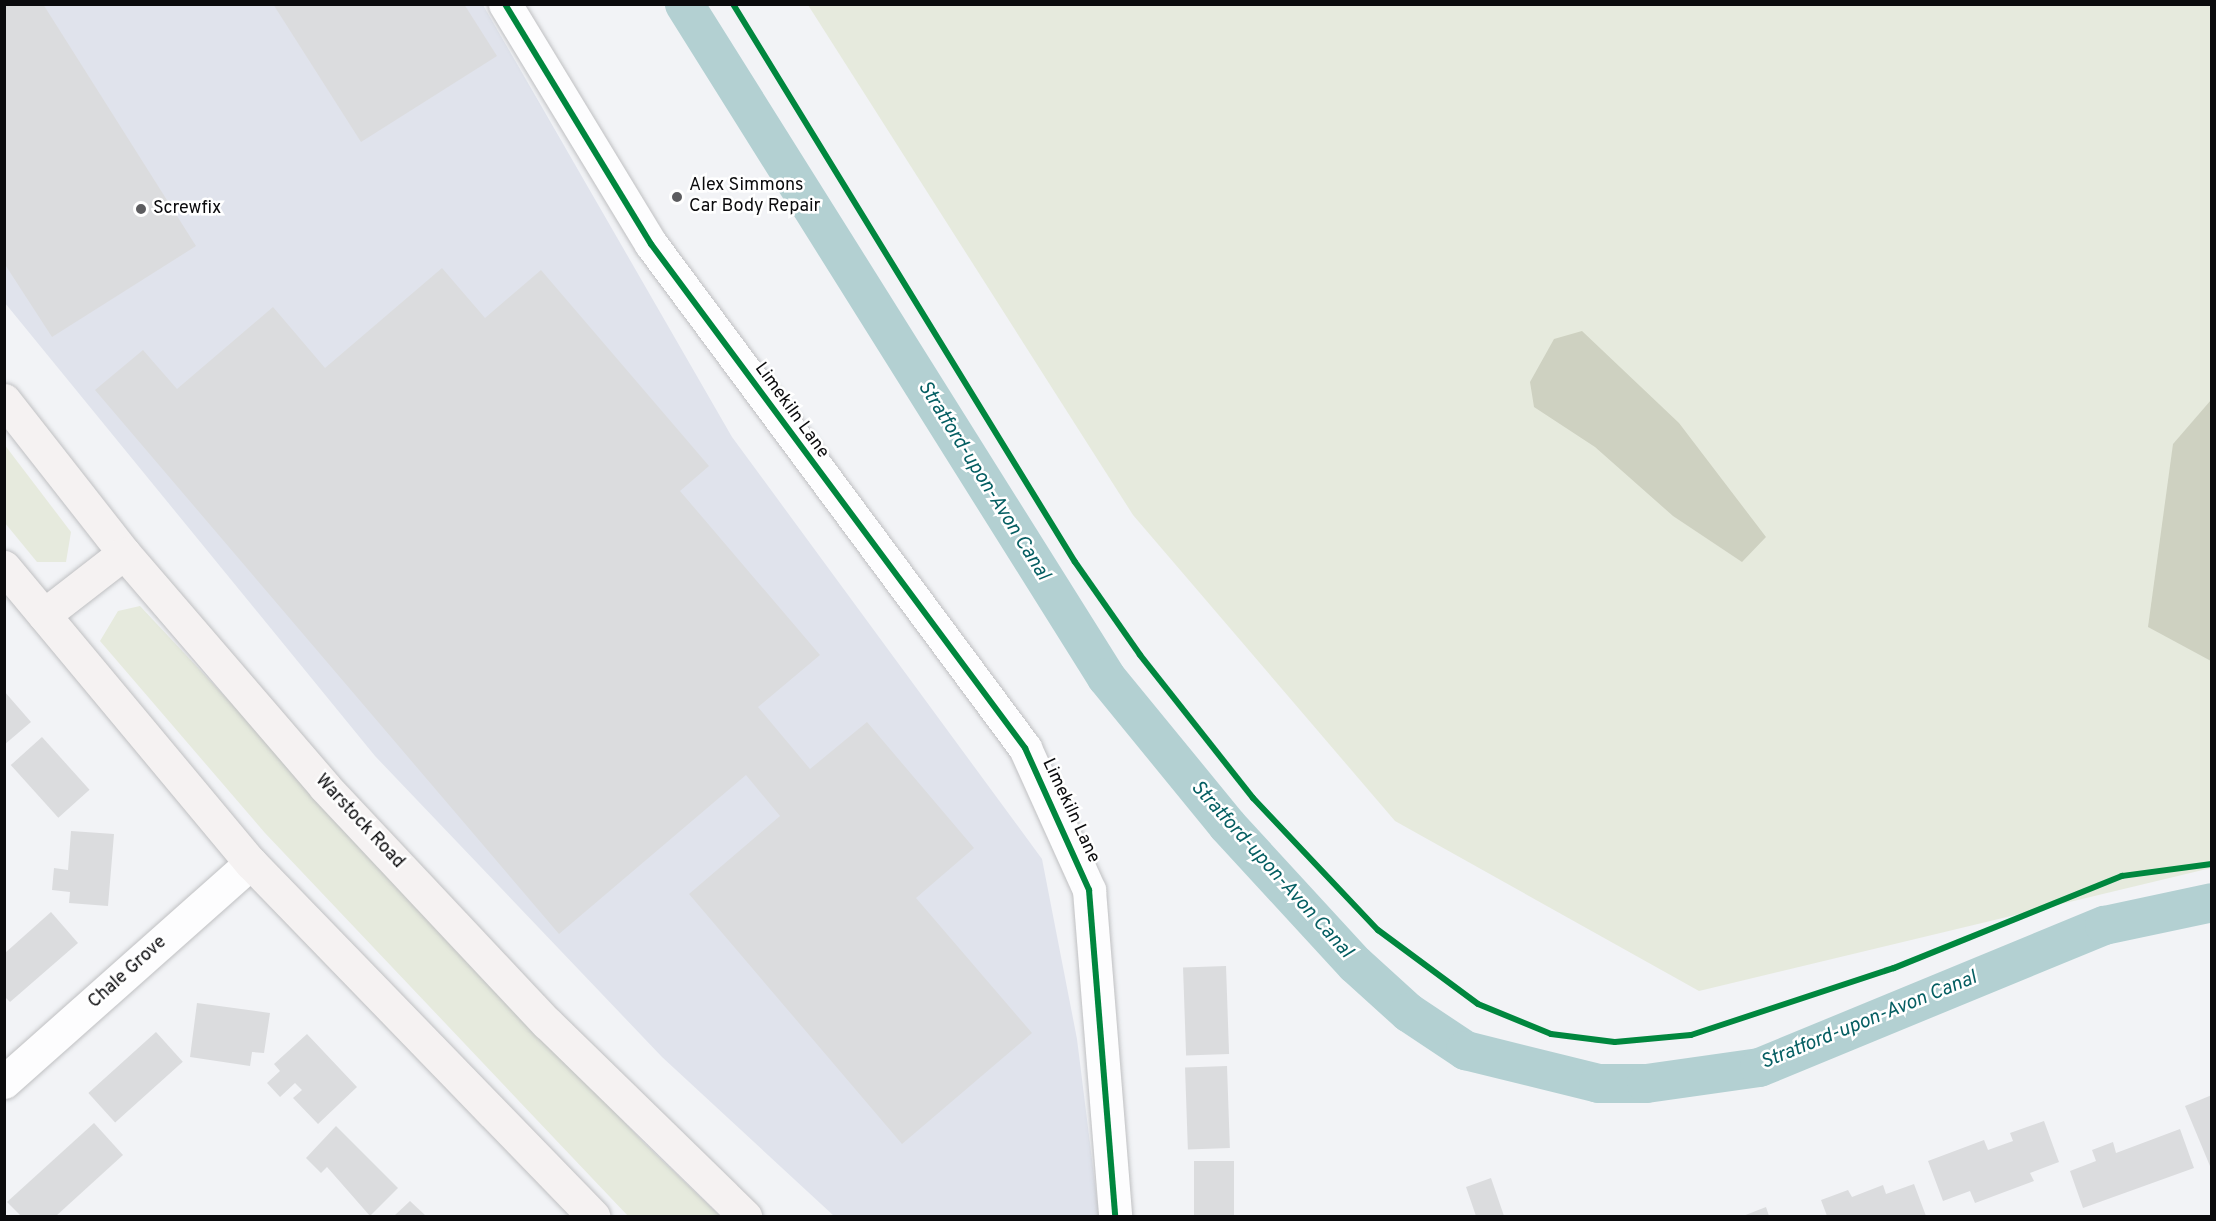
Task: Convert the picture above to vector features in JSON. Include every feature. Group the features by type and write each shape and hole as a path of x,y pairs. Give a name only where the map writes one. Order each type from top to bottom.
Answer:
{"street":[{"name":"Limekiln Lane","path":"505,4 651,244 1024,748 1089,890 1115,1216"},
{"name":"Warstock Road","path":"4,400 124,553 333,795 548,1023 745,1216"},
{"path":"44,615 124,553"},
{"path":"4,567 251,863 593,1216"},
{"name":"Chale Grove","path":"4,1082 251,863"}],"shaded area":[{"path":"4,5 483,5 732,437 1042,859 1077,1039 1099,1216 834,1216 662,1057 375,756 5,303"},
{"path":"808,5 2211,5 2211,868 1699,991 1395,821 1133,515"},
{"path":"4,444 71,532 66,562 37,562 5,523"},
{"path":"140,606 643,1142 720,1216 628,1216 265,833 100,641 118,611"}],"green space":[{"path":"1582,331 1679,423 1766,537 1742,562 1673,516 1595,447 1534,407 1530,382 1554,339"},
{"path":"2211,400 2211,661 2148,627 2173,444"}],"building":[{"path":"4,4 43,4 196,246 52,337 4,263"},
{"path":"273,4 464,4 497,56 361,142"},
{"path":"442,268 485,318 541,270 709,466 680,491 820,655 758,707 810,769 867,722 974,848 916,898 1032,1033 902,1144 689,894 780,816 746,775 559,934 95,390 143,350 177,389 273,307 325,368"},
{"path":"4,691 31,722 4,745"},
{"path":"42,737 90,790 58,818 11,765"},
{"path":"71,831 114,834 108,906 69,903 70,892 52,890 54,868 68,870"},
{"path":"51,912 78,943 10,1002 5,997 5,953"},
{"path":"1226,966 1229,1054 1186,1055 1183,968"},
{"path":"197,1003 270,1013 264,1053 252,1052 250,1066 190,1057"},
{"path":"156,1032 183,1062 115,1123 88,1093"},
{"path":"307,1034 357,1087 318,1124 293,1098 302,1090 295,1083 280,1097 267,1083 280,1071 274,1064"},
{"path":"1227,1066 1230,1148 1188,1149 1185,1067"},
{"path":"2212,1095 2212,1165 2210,1166 2185,1106"},
{"path":"2044,1121 2059,1162 2030,1173 2034,1181 1975,1203 1970,1191 1943,1201 1928,1161 1984,1140 1988,1150 2013,1141 2010,1133"},
{"path":"94,1123 123,1155 56,1216 21,1216 7,1202"},
{"path":"336,1126 398,1188 370,1216 327,1167 321,1173 306,1158"},
{"path":"2180,1129 2194,1168 2083,1208 2070,1171 2096,1161 2092,1150 2113,1142 2116,1153"},
{"path":"1194,1161 1234,1161 1234,1216 1194,1216"},
{"path":"1491,1178 1504,1216 1476,1216 1466,1187"},
{"path":"1914,1184 1926,1216 1827,1216 1821,1200 1848,1190 1852,1197 1883,1185 1886,1194"},
{"path":"410,1201 426,1216 394,1216"},
{"path":"1766,1207 1769,1216 1743,1216"}],"waterway":[{"name":"Stratford-upon-Avon Canal","path":"684,4 1106,677 1227,825 1355,964 1408,1012 1465,1050 1598,1083 1646,1083 1759,1067 2104,925 2212,902"}],"cycle path":[{"path":"505,4 651,244 1025,748 1089,890 1115,1216"},
{"path":"733,4 1075,562 1140,655 1253,798 1378,930 1478,1004 1551,1034 1615,1042 1691,1035 1894,968 2122,876 2212,864"}],"place":[{"name":"Alex Simmons Car Body Repair","path":"677,197"},
{"name":"Screwfix","path":"141,209"}]}
